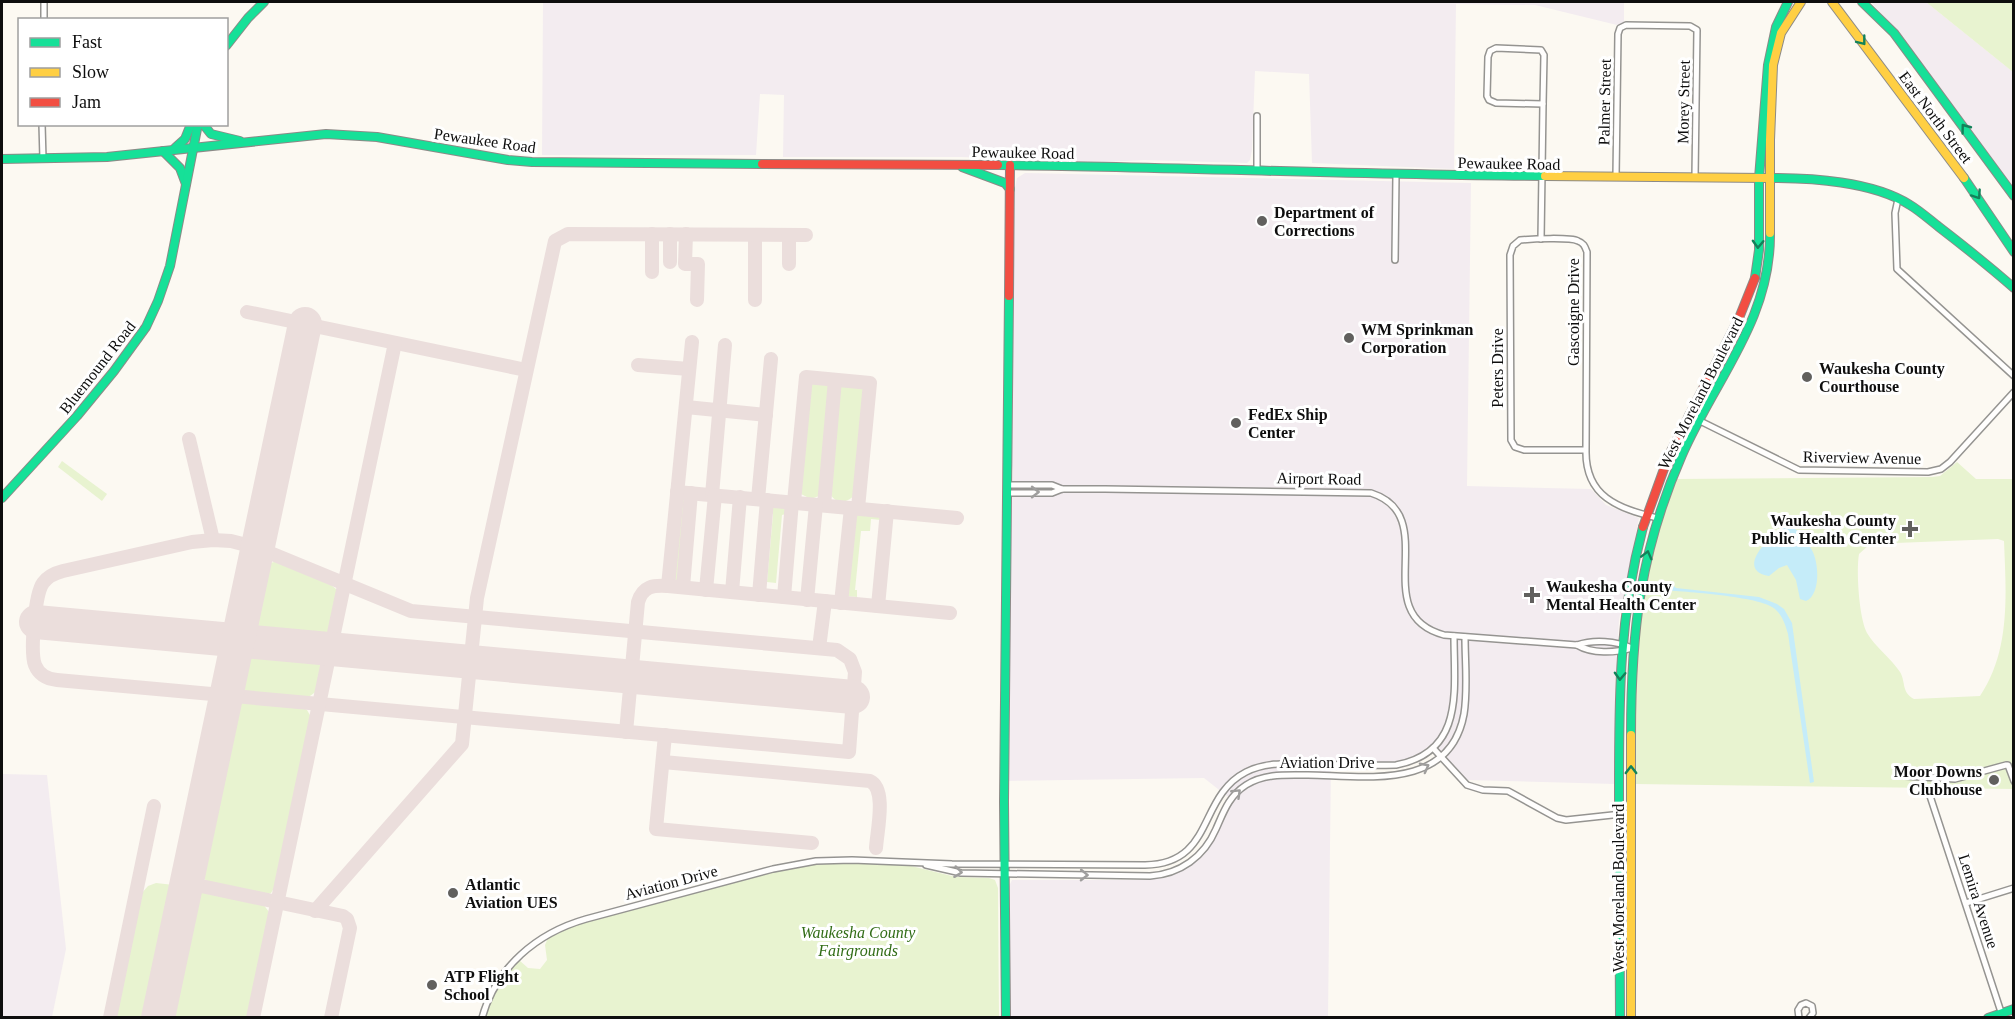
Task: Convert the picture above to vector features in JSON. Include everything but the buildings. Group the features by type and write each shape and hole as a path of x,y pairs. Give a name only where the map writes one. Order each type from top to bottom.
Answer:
{"main road":[{"path":"228,43 244,22 264,2"},
{"name":"West Moreland Boulevard","path":"1620,1017 1619,708 1621,648 1632,566 1646,515 1670,454 1688,415 1742,314 1755,277 1759,178 1769,49 1777,21 1788,2"},
{"name":"West Moreland Boulevard","path":"1631,1017 1631,708 1632,648 1636,606 1657,518 1680,458 1756,312 1766,280 1770,256 1769,143 1774,55 1783,28 1801,2"},
{"name":"East North Street","path":"1832,2 1973,190 2013,252"},
{"path":"1862,2 1894,33 2000,175 2013,196"},
{"path":"187,185 180,168 166,151 182,143 190,126"},
{"name":"Bluemound Road","path":"2,498 77,416 146,327 164,286 198,126"},
{"path":"205,126 211,134 244,142"},
{"name":"Pewaukee Road","path":"2,159 107,157 326,134 377,137 508,160 532,162 1010,165 1542,177 1770,178 1831,181 1872,189 1898,198 1914,207 1961,243 2013,288"},
{"path":"958,165 1005,183 1010,191"},
{"path":"1006,1017 1004,864 1010,165"},
{"path":"1759,217 1770,217"},
{"path":"1755,277 1766,280"},
{"path":"1670,454 1680,458"},
{"path":"1626,604 1636,606"},
{"path":"1619,708 1631,708"},
{"path":"1620,878 1631,878"},
{"path":"1619,931 1631,931"},
{"path":"1620,993 1631,993"},
{"path":"1988,1017 2002,1015 2013,1009"}],"street":[{"path":"44,2 44,18"},
{"name":"Morey Street","path":"1620,28 1626,25 1696,28 1698,37 1695,177"},
{"name":"Palmer Street","path":"1616,177 1618,34 1620,28"},
{"path":"1541,239 1544,55 1541,50 1491,49 1488,57 1489,100 1496,103 1543,104"},
{"path":"1257,116 1257,170"},
{"path":"42,126 43,159"},
{"path":"1395,260 1396,174"},
{"path":"1898,198 1897,269 2013,376"},
{"name":"Gascoigne Drive","path":"1541,239 1576,240 1584,245 1587,252 1586,450 1588,471 1601,494 1618,506 1657,518"},
{"name":"Peters Drive","path":"1541,239 1520,240 1511,251 1511,440 1515,447 1524,450 1586,450"},
{"name":"Riverview Avenue","path":"1688,415 1788,466 1805,471 1928,472 1941,469 1950,462 2013,392"},
{"name":"Airport Road","path":"1007,489 1052,485 1062,489 1363,492 1377,495 1393,505 1404,524 1405,594 1411,612 1429,630 1465,637 1577,645 1586,641 1632,648"},
{"path":"1454,636 1454,693 1450,722 1434,748 1467,785 1472,788 1508,791 1557,818 1566,820 1631,813"},
{"name":"Aviation Drive","path":"913,862 955,872 1004,875 1153,876 1172,872 1189,864 1209,844 1225,806 1238,791 1254,781 1278,775 1388,776 1408,774 1425,768 1440,757 1454,741 1462,723 1465,693 1465,637"},
{"path":"1454,693 1465,693"},
{"name":"Aviation Drive","path":"482,1017 498,982 515,959 540,939 572,923 786,866 833,860 1151,865 1178,857 1197,841 1216,800 1234,780 1249,771 1268,765 1396,765 1415,760 1434,748"},
{"path":"1304,764 1304,775"},
{"path":"1334,764 1334,776"},
{"path":"1905,777 1955,779 2008,765 2013,781"},
{"name":"Lemira Avenue","path":"1929,793 2002,1015"},
{"path":"1216,800 1225,806"},
{"path":"1178,857 1189,864"},
{"path":"1064,864 1064,875"},
{"path":"1966,903 2013,888"},
{"path":"1799,1017 1798,1010 1801,1005 1806,1004 1812,1006 1813,1013 1809,1017"}],"shaded area":[{"path":"543,2 1624,2 1624,22 1617,25 1535,5 1456,4 1454,169 1312,163 1309,74 1255,71 1252,150 1247,163 1144,160 1104,162 961,157 783,157 784,95 760,94 756,155 542,155"},
{"path":"1871,2 1926,2 2013,72 2013,190 1908,44"},
{"path":"1025,173 1471,183 1467,486 1591,489 1606,505 1639,518 1619,620 1615,685 1615,784 1466,780 1432,744 1415,757 1405,760 1331,761 1328,1017 1010,1018 1009,886 1012,880 1148,880 1169,877 1187,868 1204,855 1232,800 1204,778 1006,781 1007,674 1010,639 1008,572 1013,472 1010,449 1015,188 1017,178"},
{"path":"2,774 47,775 66,949 52,1017 2,1017"}],"green space":[{"path":"1926,2 2013,2 2013,72"},
{"path":"811,381 828,382 831,388 822,489 819,496 811,499 801,494 798,487 808,385"},
{"path":"843,383 861,385 865,391 856,492 849,500 840,502 833,498 828,488 837,387"},
{"path":"62,461 107,494 102,501 58,467"},
{"path":"1957,462 1976,479 2013,479 2013,789 1635,784 1634,673 1637,629 1646,574 1676,479 1940,476","holes":["1998,539 2004,541 2005,601 2002,640 1990,678 1980,696 1914,699 1905,690 1900,672 1870,638 1864,626 1859,594 1859,554 1870,544"]},
{"path":"680,499 685,499 676,581 673,574"},
{"path":"773,504 785,506 788,511 782,515 776,583 767,582 773,514 768,509"},
{"path":"854,511 881,514 883,517 881,520 871,519 870,531 861,531 855,590 857,590 857,597 845,596"},
{"path":"278,561 325,580 336,589 335,614 325,637 317,639 266,635 256,629 254,622 265,568 270,563"},
{"path":"255,652 317,658 321,667 317,691 307,698 247,692 242,682 242,670 247,659"},
{"path":"241,703 302,707 311,717 276,885 271,893 266,895 207,882 201,874 235,709"},
{"name":"Waukesha County Fairgrounds","path":"836,863 907,865 956,877 995,880 998,888 999,1017 484,1018 498,987 513,966 519,960 528,968 540,969 547,960 545,945 548,938 571,926 779,871"},
{"path":"156,883 174,885 146,1017 114,1017 141,894 148,886"},
{"path":"208,892 263,904 269,912 248,1017 170,1017 195,901 201,893"}],"water":[{"path":"1787,526 1803,532 1809,540 1809,546 1815,558 1817,583 1815,591 1806,601 1800,599 1796,580 1787,565 1769,576 1759,572 1755,567 1755,559 1765,543"},
{"path":"1658,583 1670,588 1674,586 1759,597 1784,609 1792,623 1814,782 1810,783 1788,634 1778,612 1763,603 1750,600 1658,590"}],"taxiway":[{"path":"315,911 462,744 477,598 555,241 568,234 806,235"},
{"path":"652,234 652,272"},
{"path":"670,234 670,262"},
{"path":"686,234 685,264 698,264 697,300"},
{"path":"755,235 755,300"},
{"path":"789,235 789,264"},
{"path":"247,312 526,370"},
{"path":"668,586 692,342"},
{"path":"253,1018 395,343"},
{"path":"712,495 725,345"},
{"path":"758,499 771,359"},
{"path":"638,365 689,369"},
{"path":"794,502 806,377 870,383 858,508"},
{"path":"824,505 835,380"},
{"path":"686,407 766,415"},
{"path":"189,439 213,540"},
{"path":"677,492 957,518"},
{"path":"683,587 691,493"},
{"path":"706,590 715,495"},
{"path":"732,592 740,497"},
{"path":"759,595 767,500"},
{"path":"784,597 792,502"},
{"path":"807,600 816,505"},
{"path":"841,603 851,508"},
{"path":"878,606 887,511"},
{"path":"213,540 231,541 258,548 411,611 837,650 850,659 855,672 849,752 57,680 41,674 35,665 34,658 34,623 40,589 49,577 63,571 192,542 213,540"},
{"path":"626,732 638,602 649,588 668,586 950,613"},
{"path":"819,648 825,601"},
{"path":"665,735 656,829 812,843"},
{"path":"663,762 870,781 875,785 880,801 876,848"},
{"path":"110,1018 154,806"},
{"path":"187,883 343,916 347,919 350,928 331,1018"}],"runway":[{"path":"158,1018 305,324"},
{"path":"36,622 853,697"}],"traffic: fast":[{"path":"228,43 264,2"},
{"path":"1755,278 1759,250 1759,178 1768,65 1776,27 1788,2"},
{"path":"1862,2 1894,33 2014,196"},
{"path":"175,148 185,139 190,126"},
{"path":"2,498 77,416 146,327 170,266 198,126"},
{"path":"205,126 211,134 240,141"},
{"path":"2,159 107,157 326,134 377,137 508,160 532,162 762,164"},
{"path":"163,151 180,168 186,184"},
{"path":"998,165 1545,176"},
{"path":"962,167 1005,183 1010,189"},
{"path":"1767,178 1841,182 1895,197 1921,213 2014,288"},
{"path":"1964,178 2014,252"},
{"path":"1631,735 1636,626 1647,559 1656,525 1695,427 1739,348 1751,321 1761,294 1768,264 1770,233"},
{"path":"1006,1018 1004,802 1009,296"},
{"path":"1620,1018 1620,695 1624,629 1643,527"},
{"path":"1988,1018 2014,1009"}],"traffic: slow":[{"path":"1770,233 1773,65 1781,33 1801,2"},
{"path":"1832,2 1964,178"},
{"path":"1545,176 1767,178"},
{"path":"1631,735 1631,1018"}],"traffic: jam":[{"path":"762,164 998,165"},
{"path":"1009,296 1010,165"},
{"path":"1643,527 1669,455 1739,318 1755,278"}],"place":[{"name":"Department of Corrections","path":"1262,221"},
{"name":"WM Sprinkman Corporation","path":"1349,338"},
{"name":"Waukesha County Courthouse","path":"1807,377"},
{"name":"FedEx Ship Center","path":"1236,423"},
{"name":"Waukesha County Public Health Center","path":"1910,529"},
{"name":"Waukesha County Mental Health Center","path":"1532,595"},
{"name":"Moor Downs Clubhouse","path":"1994,780"},
{"name":"Atlantic Aviation UES","path":"453,893"},
{"name":"ATP Flight School","path":"432,985"}]}
